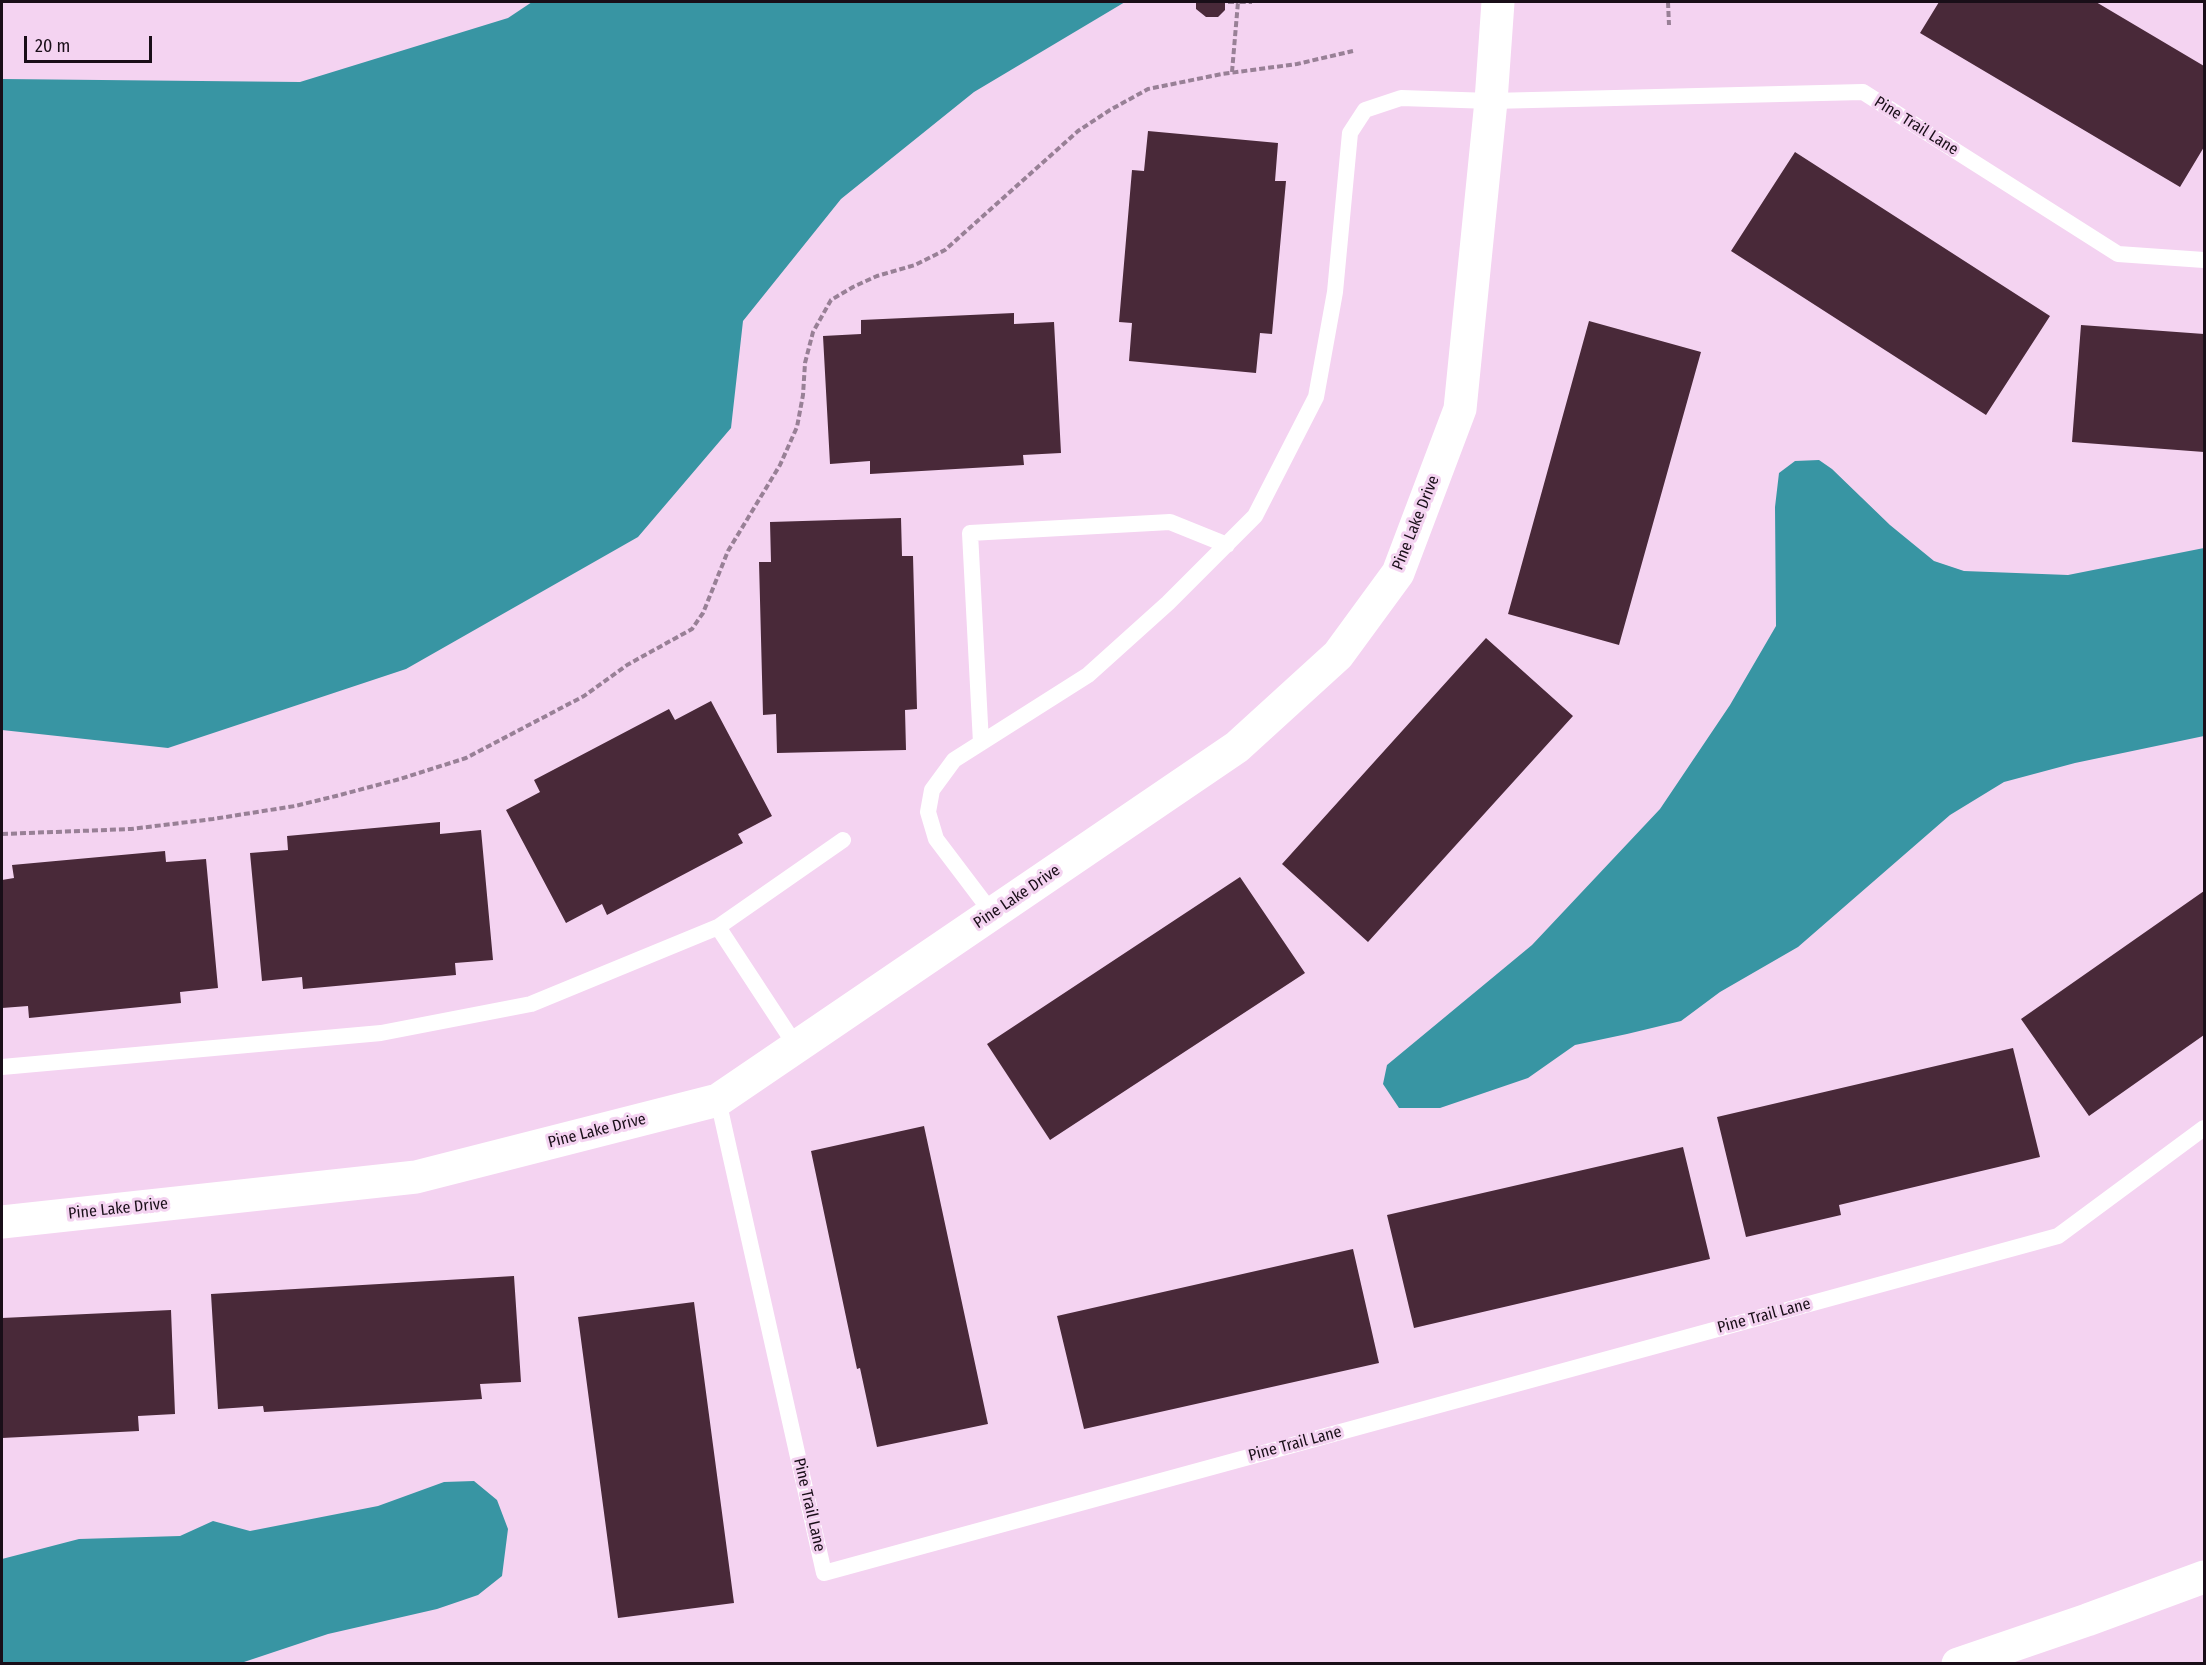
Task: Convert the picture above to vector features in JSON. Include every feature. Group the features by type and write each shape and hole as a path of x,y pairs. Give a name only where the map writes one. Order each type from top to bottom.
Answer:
{"main road":[{"name":"Pine Lake Drive","path":"2,1222 416,1177 718,1100 1237,747 1338,655 1398,573 1461,409 1491,101 1497,2"},
{"path":"1958,1664 2205,1577"}],"lane":[{"name":"Pine Trail Lane","path":"992,913 936,839 928,812 932,790 954,760 1088,675 1168,603 1255,516 1316,397 1335,292 1350,133 1365,110 1401,98 1491,101 1863,92 2118,254 2205,260"},
{"path":"981,743 970,533 1170,522 1227,545"},
{"path":"2,1067 381,1033 531,1004 717,927 843,840"},
{"path":"717,927 796,1046"},
{"name":"Pine Trail Lane","path":"718,1100 824,1573 2058,1236 2205,1128"}],"path":[{"path":"1228,2 1252,2"},
{"path":"1232,72 1238,2"},
{"path":"1668,2 1669,25"},
{"path":"2,834 131,829 295,806 466,759 584,696 627,665 692,629 703,612 728,551 780,465 797,427 803,395 805,363 813,332 831,300 853,286 915,265 945,250 1078,131 1148,89 1232,72 1297,64 1353,51"}],"water":[{"path":"532,2 1125,2 974,92 841,199 743,321 731,428 638,537 406,669 168,748 2,730 2,79 300,82 508,18"},
{"path":"1819,460 1832,469 1890,525 1934,561 1964,571 2068,575 2204,548 2204,736 2075,763 2004,782 1950,815 1798,947 1720,992 1681,1021 1575,1045 1528,1078 1440,1108 1399,1108 1383,1084 1387,1065 1532,945 1660,809 1730,705 1776,626 1775,507 1779,473 1795,461"},
{"path":"474,1481 497,1500 508,1529 502,1576 478,1595 437,1609 328,1634 241,1663 2,1663 2,1559 79,1539 180,1536 213,1521 250,1531 378,1506 444,1482"}],"building":[{"path":"1196,2 1225,2 1225,10 1218,17 1206,17 1196,9"},
{"path":"1939,2 2096,2 2204,66 2204,147 2180,187 1920,33"},
{"path":"1148,131 1278,143 1275,181 1286,181 1272,334 1260,333 1256,373 1129,361 1132,323 1119,322 1132,170 1144,171"},
{"path":"1795,152 2050,316 1986,415 1731,251"},
{"path":"1014,313 1014,324 1054,322 1061,453 1023,455 1024,465 870,474 870,461 830,464 823,336 861,334 861,320"},
{"path":"1589,321 1701,352 1619,645 1508,614"},
{"path":"2081,325 2204,334 2204,452 2072,442"},
{"path":"901,518 902,556 913,556 917,709 905,710 906,750 777,753 776,714 763,715 759,562 771,562 770,522"},
{"path":"1486,638 1573,716 1368,942 1282,864"},
{"path":"711,701 772,816 738,834 743,843 607,915 602,904 566,923 506,810 540,792 534,780 669,709 675,720"},
{"path":"440,822 440,834 481,830 493,960 455,963 456,975 303,989 302,977 262,981 250,853 288,850 287,836"},
{"path":"165,851 166,862 206,859 218,988 180,992 181,1003 29,1018 28,1006 2,1008 2,880 14,878 12,865"},
{"path":"1240,877 1305,973 1050,1140 987,1044"},
{"path":"2204,891 2204,1035 2089,1116 2021,1019"},
{"path":"2013,1048 2040,1157 1839,1205 1841,1215 1746,1237 1717,1117"},
{"path":"924,1126 988,1424 877,1447 860,1368 857,1369 811,1151"},
{"path":"1683,1147 1710,1259 1414,1328 1387,1215"},
{"path":"1353,1249 1379,1363 1084,1429 1057,1316"},
{"path":"514,1276 521,1382 480,1384 482,1399 264,1412 263,1406 218,1409 211,1294"},
{"path":"694,1302 734,1603 618,1618 578,1317"},
{"path":"171,1310 175,1414 138,1416 139,1431 2,1438 2,1318"}]}
